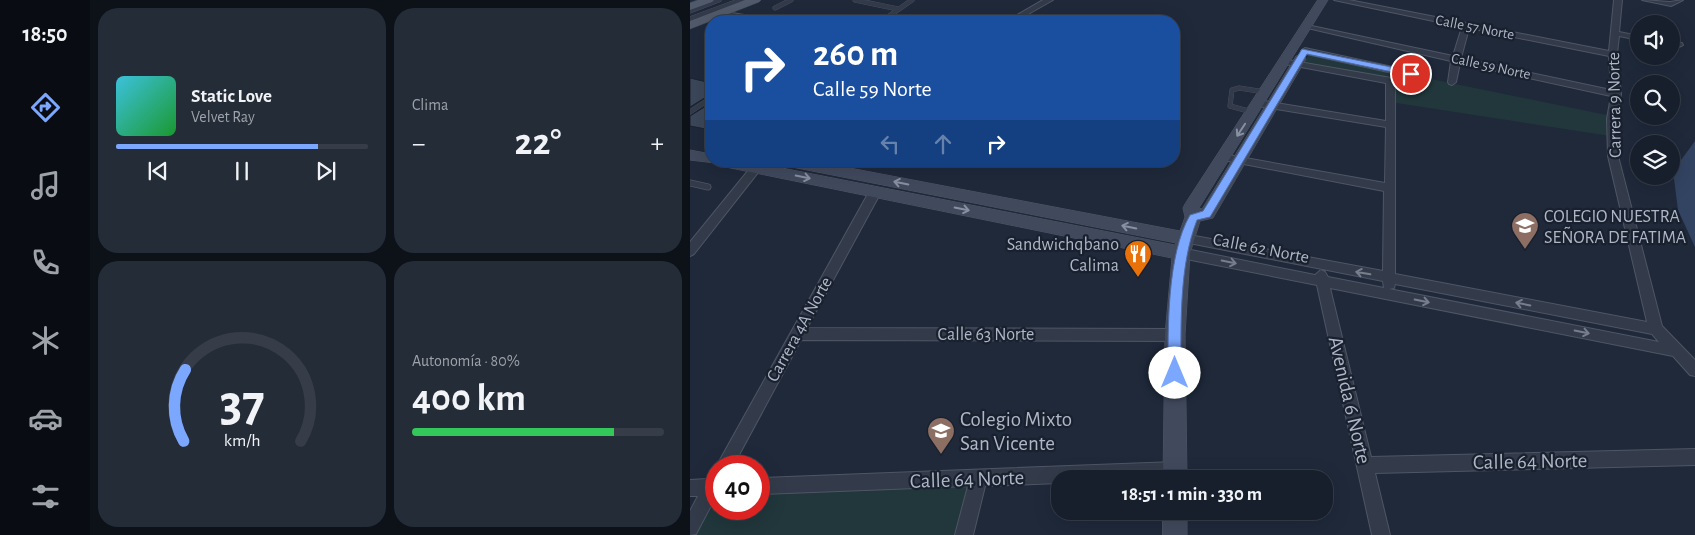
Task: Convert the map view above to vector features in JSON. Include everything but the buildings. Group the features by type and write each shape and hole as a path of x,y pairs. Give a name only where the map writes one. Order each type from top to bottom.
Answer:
{"main road":[{"path":"690,7 708,0"},
{"path":"715,15 755,0"},
{"path":"690,25 705,19"}],"street":[{"path":"1022,15 1049,0"},
{"path":"1175,470 1175,334 1183,245 1193,217 1192,208 1258,103 1291,63 1305,51 1323,0"},
{"path":"1193,217 1207,214 1271,106 1291,63 1312,28 1338,0"},
{"name":"Calle 57 Norte","path":"1338,0 1612,54"},
{"name":"Carrera 9 Norte","path":"1616,0 1612,54 1616,94 1612,119 1613,156 1648,308 1656,329 1695,370"},
{"path":"1646,0 1670,4 1679,0"},
{"path":"723,12 738,15"},
{"path":"1452,82 1456,59 1466,25"},
{"name":"Calle 59 Norte","path":"1312,28 1616,94"},
{"path":"1614,33 1630,36"},
{"path":"1305,51 1411,74"},
{"path":"1291,63 1391,81 1389,294"},
{"path":"1258,103 1390,125"},
{"path":"690,143 705,146"},
{"path":"690,155 705,158"},
{"path":"1223,157 1389,188"},
{"path":"690,251 757,167"},
{"name":"Calle 62 Norte","path":"768,167 875,192 1183,245 1319,265 1656,329"},
{"name":"Calle 62 Norte","path":"815,167 1183,245 1323,281 1676,351"},
{"name":"Carrera 4A Norte","path":"730,455 875,192"},
{"name":"Avenida 6 Norte","path":"1319,265 1381,535"},
{"name":"Calle 63 Norte","path":"797,334 1175,334"},
{"name":"Calle 64 Norte","path":"1365,465 1695,457"},
{"name":"Calle 64 Norte","path":"770,486 1051,477"},
{"path":"964,535 978,479"},
{"path":"690,488 705,486"},
{"path":"690,528 705,502"},
{"path":"1175,520 1175,535"}],"lane":[{"path":"690,11 719,0"},
{"path":"690,19 741,0"},
{"path":"775,8 791,0"},
{"path":"854,0 898,9"},
{"path":"890,15 912,0"},
{"path":"1239,88 1258,103 1230,106 1232,90 1239,88"},
{"path":"690,112 705,102"},
{"path":"690,183 708,187"}],"green space":[{"path":"1309,54 1607,115 1612,125 1610,136 1390,102 1390,81 1303,65"},
{"path":"978,479 964,535 690,535 690,528 705,500 705,520 770,520 770,486"}],"water":[{"path":"1695,141 1695,247 1678,210 1675,185 1680,185 1680,161"}],"place":[{"name":"COLEGIO NUESTRA SEÑORA DE FATIMA","path":"1525,250"},
{"name":"Sandwichqbano Calima","path":"1138,278"},
{"name":"Colegio Mixto San Vicente","path":"941,455"}],"route":[{"path":"1175,373 1175,334 1181,253 1184,238 1193,217 1207,214 1305,51 1411,74"}]}
